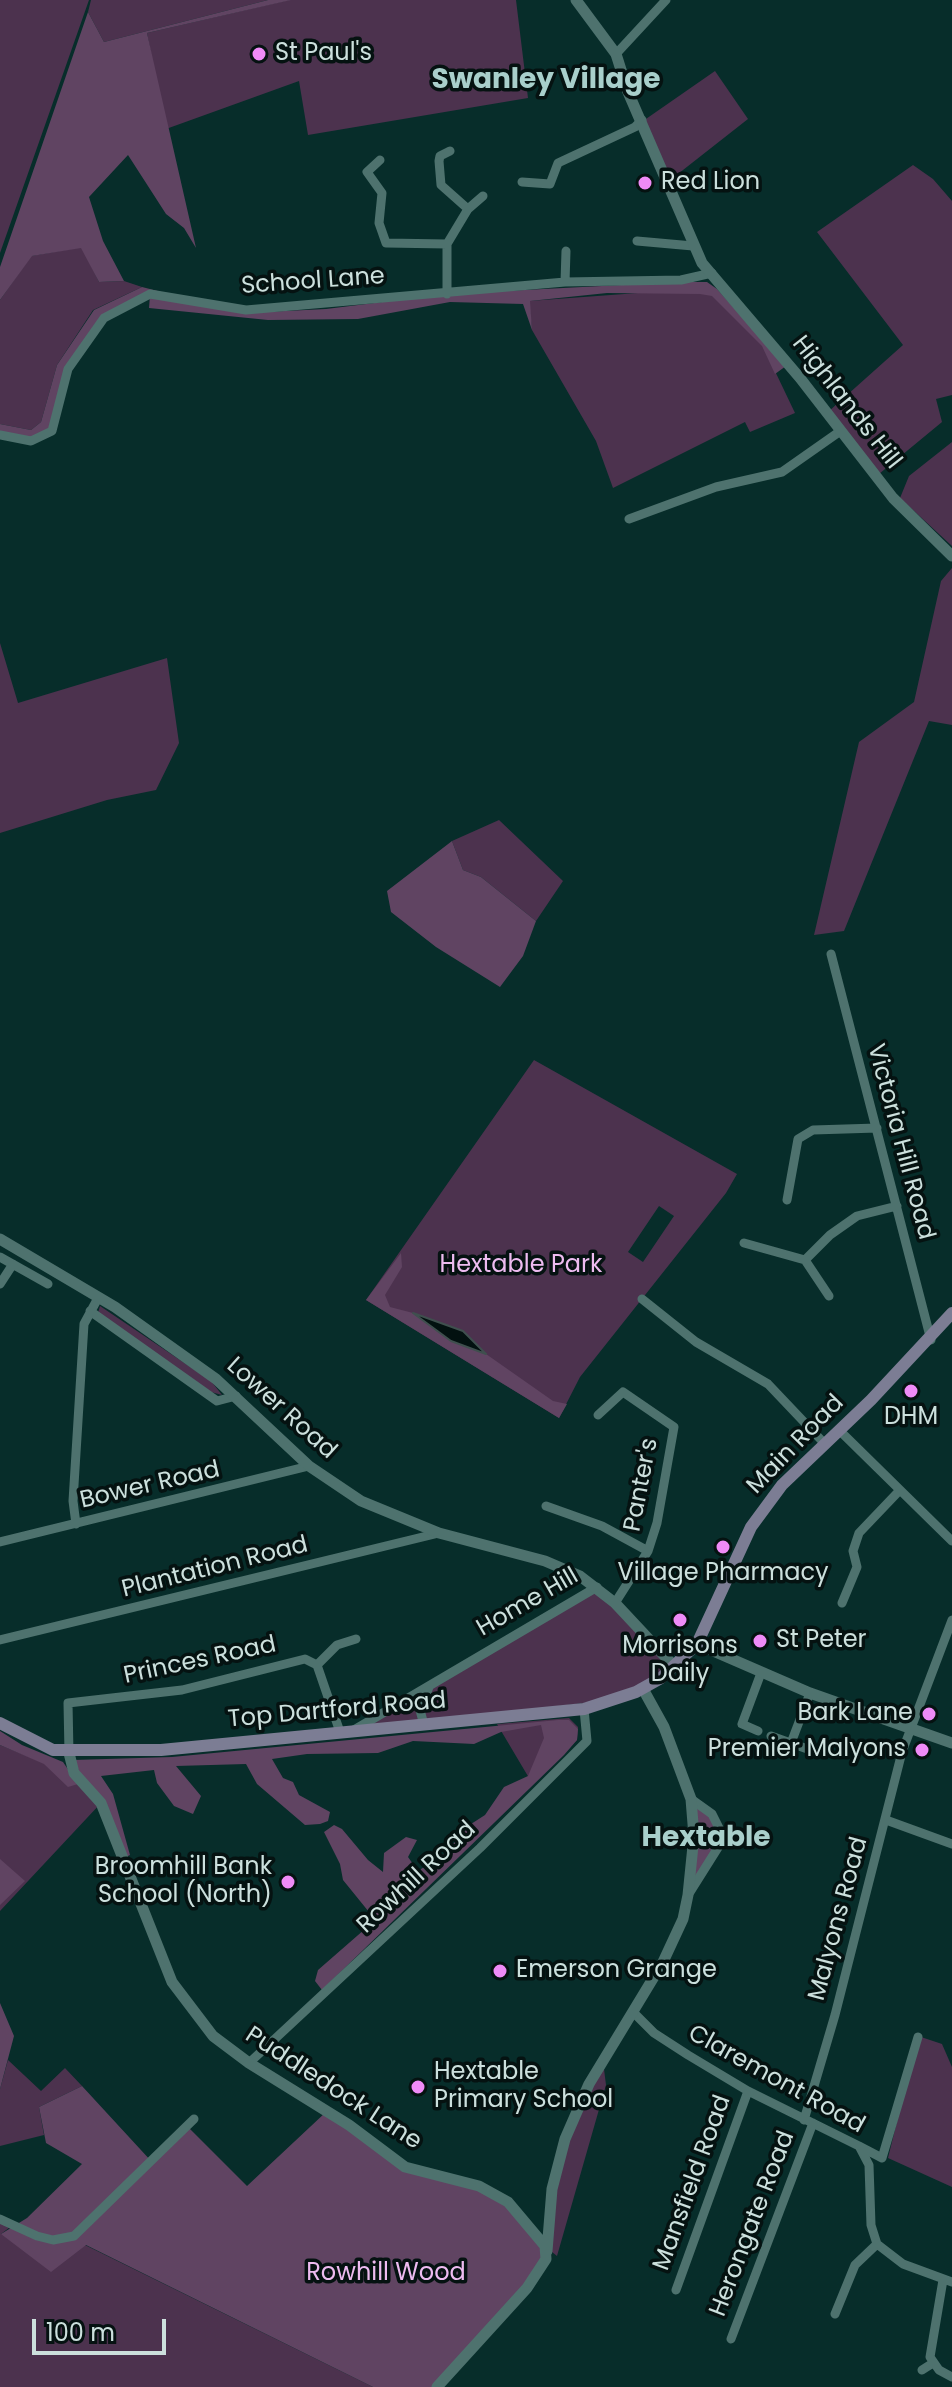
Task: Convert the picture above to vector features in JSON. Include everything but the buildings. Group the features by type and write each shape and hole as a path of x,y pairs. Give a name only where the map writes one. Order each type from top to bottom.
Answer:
{"main road":[{"name":"Main Road","path":"673,1665 697,1644 751,1527 782,1485 931,1340 952,1313"},
{"name":"Top Dartford Road","path":"0,1723 35,1744 69,1753 161,1750 584,1709 643,1689 661,1678 673,1665"}],"street":[{"name":"Highlands Hill","path":"576,0 616,54 681,209 693,246 893,498 952,556"},
{"path":"616,54 666,0"},
{"path":"522,182 550,184 558,163 635,127 642,120"},
{"path":"450,151 440,156 441,185 468,209"},
{"path":"380,160 367,172 382,193 379,223 386,243 447,244"},
{"path":"447,294 447,244 468,209 483,196"},
{"path":"637,241 693,246"},
{"path":"565,282 566,251"},
{"name":"School Lane","path":"0,435 31,441 52,431 68,369 104,318 150,294 246,310 565,282 681,280 712,273"},
{"path":"629,519 716,487 782,472 839,432"},
{"name":"Victoria Hill Road","path":"831,954 931,1340"},
{"path":"787,1200 798,1139 813,1130 877,1128"},
{"path":"805,1260 830,1235 857,1216 897,1206"},
{"name":"Lower Road","path":"0,1239 166,1343 236,1396 309,1466 361,1501 439,1533 545,1561 597,1587"},
{"path":"744,1243 805,1260 829,1296"},
{"path":"0,1257 48,1284"},
{"path":"0,1284 13,1264"},
{"path":"76,1524 73,1501 84,1324 98,1298"},
{"path":"642,1299 696,1342 768,1384 824,1443"},
{"path":"90,1311 217,1401 236,1396"},
{"name":"Panter's","path":"598,1415 623,1392 674,1427 657,1523 648,1551 615,1603"},
{"path":"839,1430 952,1541"},
{"name":"Bower Road","path":"0,1542 309,1466"},
{"path":"842,1603 846,1582 857,1567 853,1551 859,1533 900,1490"},
{"name":"Panter's","path":"546,1506 602,1526 648,1551"},
{"name":"Plantation Road","path":"0,1640 439,1533"},
{"name":"Home Hill","path":"346,1732 429,1687 597,1587 673,1665"},
{"name":"Malyons Road","path":"808,2122 909,1727 952,1620"},
{"path":"346,1732 317,1665 337,1645 356,1639"},
{"path":"697,1644 810,1693 952,1743"},
{"name":"Princes Road","path":"69,1753 68,1703 182,1690 305,1659 317,1665"},
{"path":"758,1731 742,1724 761,1673"},
{"path":"424,1725 420,1710 429,1687"},
{"path":"437,2387 495,2326 546,2259 552,2189 565,2139 589,2084 634,2013 683,1919 694,1836 691,1799 664,1727 643,1689"},
{"path":"791,1743 810,1693"},
{"name":"Rowhill Road","path":"249,2063 480,1848 587,1741 584,1709"},
{"path":"771,1736 813,1751"},
{"name":"Puddledock Lane","path":"69,1753 74,1773 101,1803 172,1982 213,2036 249,2063 349,2125 405,2167 479,2186 508,2202 545,2246 546,2259"},
{"path":"688,1895 724,1838 712,1814 691,1799"},
{"path":"886,1820 952,1844"},
{"name":"Claremont Road","path":"634,2013 654,2033 748,2091 859,2146 869,2165 871,2225 877,2244"},
{"path":"859,2146 882,2158 918,2037"},
{"name":"Mansfield Road","path":"676,2290 748,2091"},
{"path":"0,2219 53,2240 74,2236 194,2119"},
{"name":"Herongate Road","path":"731,2339 808,2122"},
{"path":"835,2314 855,2265 877,2244 886,2254 947,2281 930,2347 933,2363 952,2377"},
{"path":"922,2370 933,2363"}],"green space":[{"path":"0,0 89,0 0,253"},
{"path":"91,0 268,0 104,42 88,12"},
{"path":"268,0 291,0 147,33 196,248 184,228 166,214 128,155 89,197 103,241 124,281 99,282 81,248 32,256 0,300 0,267 88,12 104,42"},
{"path":"289,0 516,0 528,98 308,135 299,81 166,129 147,33"},
{"path":"715,71 748,119 669,181 643,121"},
{"path":"913,165 933,179 952,201 952,395 936,399 942,422 879,474 828,412 903,345 817,232"},
{"path":"82,247 99,282 124,281 142,287 93,310 57,365 41,422 31,430 0,424 0,300 31,256"},
{"path":"707,282 717,289 786,366 775,374 762,346 712,296 700,294 607,293 530,301 532,330 523,304 450,302 358,319 268,320 149,308 150,295 104,318 68,369 52,431 31,441 0,433 0,424 31,430 41,422 57,365 94,310 142,287 244,313 326,309 447,294"},
{"path":"706,288 763,346 795,413 750,432 745,422 613,488 596,441 532,330 529,301"},
{"path":"952,442 952,546 900,498 909,476"},
{"path":"952,568 952,725 929,721 844,931 814,935 859,742 914,702 941,581"},
{"path":"0,643 18,703 167,658 179,743 156,790 107,800 0,833"},
{"path":"499,820 563,881 536,921 481,877 463,870 452,841"},
{"path":"452,841 463,870 481,877 536,921 523,956 500,987 436,947 391,912 387,891"},
{"name":"Hextable Park","path":"534,1060 737,1174 726,1193 580,1377 559,1418 366,1300","holes":["659,1206 674,1216 643,1262 628,1252"]},
{"path":"401,1253 402,1267 385,1295 390,1307 413,1313 451,1341 486,1354 553,1401 567,1404 559,1418 366,1300"},
{"path":"100,1306 211,1381 222,1395 211,1392 98,1313"},
{"path":"597,1588 673,1664 617,1699 351,1731"},
{"path":"569,1718 578,1727 577,1740 532,1783 497,1724"},
{"path":"569,1720 578,1729 577,1740 564,1755 322,1990 315,1981 318,1970 365,1929 373,1917 343,1880 340,1864 324,1832 334,1825 342,1829 368,1860 383,1872 384,1853 406,1837 417,1840 408,1857 418,1871 445,1853 471,1824 485,1815 504,1787 528,1776 544,1738 541,1725 501,1732 474,1744 413,1741 378,1753 307,1754 272,1759 283,1778 293,1782 299,1795 330,1812 328,1821 320,1824 305,1825 257,1784 246,1764 176,1766 201,1796 193,1814 174,1806 157,1783 154,1770 101,1776 113,1794 130,1855 126,1857 73,1760 172,1757"},
{"path":"0,1731 22,1745 63,1762 78,1784 68,1787 44,1764 0,1745"},
{"path":"0,1745 44,1763 63,1778 81,1781 101,1803 0,1911"},
{"path":"691,1802 711,1815 722,1839 689,1893"},
{"path":"0,1859 25,1881 0,1905"},
{"path":"0,2003 14,2036 0,2089"},
{"path":"918,2036 942,2044 952,2067 952,2187 888,2158"},
{"path":"8,2060 41,2091 65,2068 82,2086 39,2107 44,2135 0,2146 0,2089"},
{"path":"603,2061 606,2085 557,2256 547,2248 565,2139"},
{"name":"Rowhill Wood","path":"82,2086 152,2162 189,2128 247,2186 326,2112 405,2167 479,2187 508,2202 532,2231 545,2258 526,2287 436,2387 373,2387 86,2245 51,2272 1,2234 27,2218 82,2164 46,2143 39,2107"},
{"path":"0,2219 14,2224 1,2234 85,2245 373,2387 0,2387"}],"shaded area":[{"path":"413,1313 463,1331 486,1354 451,1341"}],"place":[{"name":"St Paul's","path":"259,54"},
{"name":"Red Lion","path":"645,183"},
{"name":"DHM","path":"911,1391"},
{"name":"Village Pharmacy","path":"723,1547"},
{"name":"Morrisons Daily","path":"680,1620"},
{"name":"St Peter","path":"760,1641"},
{"name":"Bark Lane","path":"929,1714"},
{"name":"Premier Malyons","path":"922,1750"},
{"name":"Broomhill Bank School (North)","path":"288,1882"},
{"name":"Emerson Grange","path":"500,1971"},
{"name":"Hextable Primary School","path":"418,2087"}],"district":[{"name":"Swanley Village","path":"546,81"},
{"name":"Hextable","path":"706,1839"}]}
